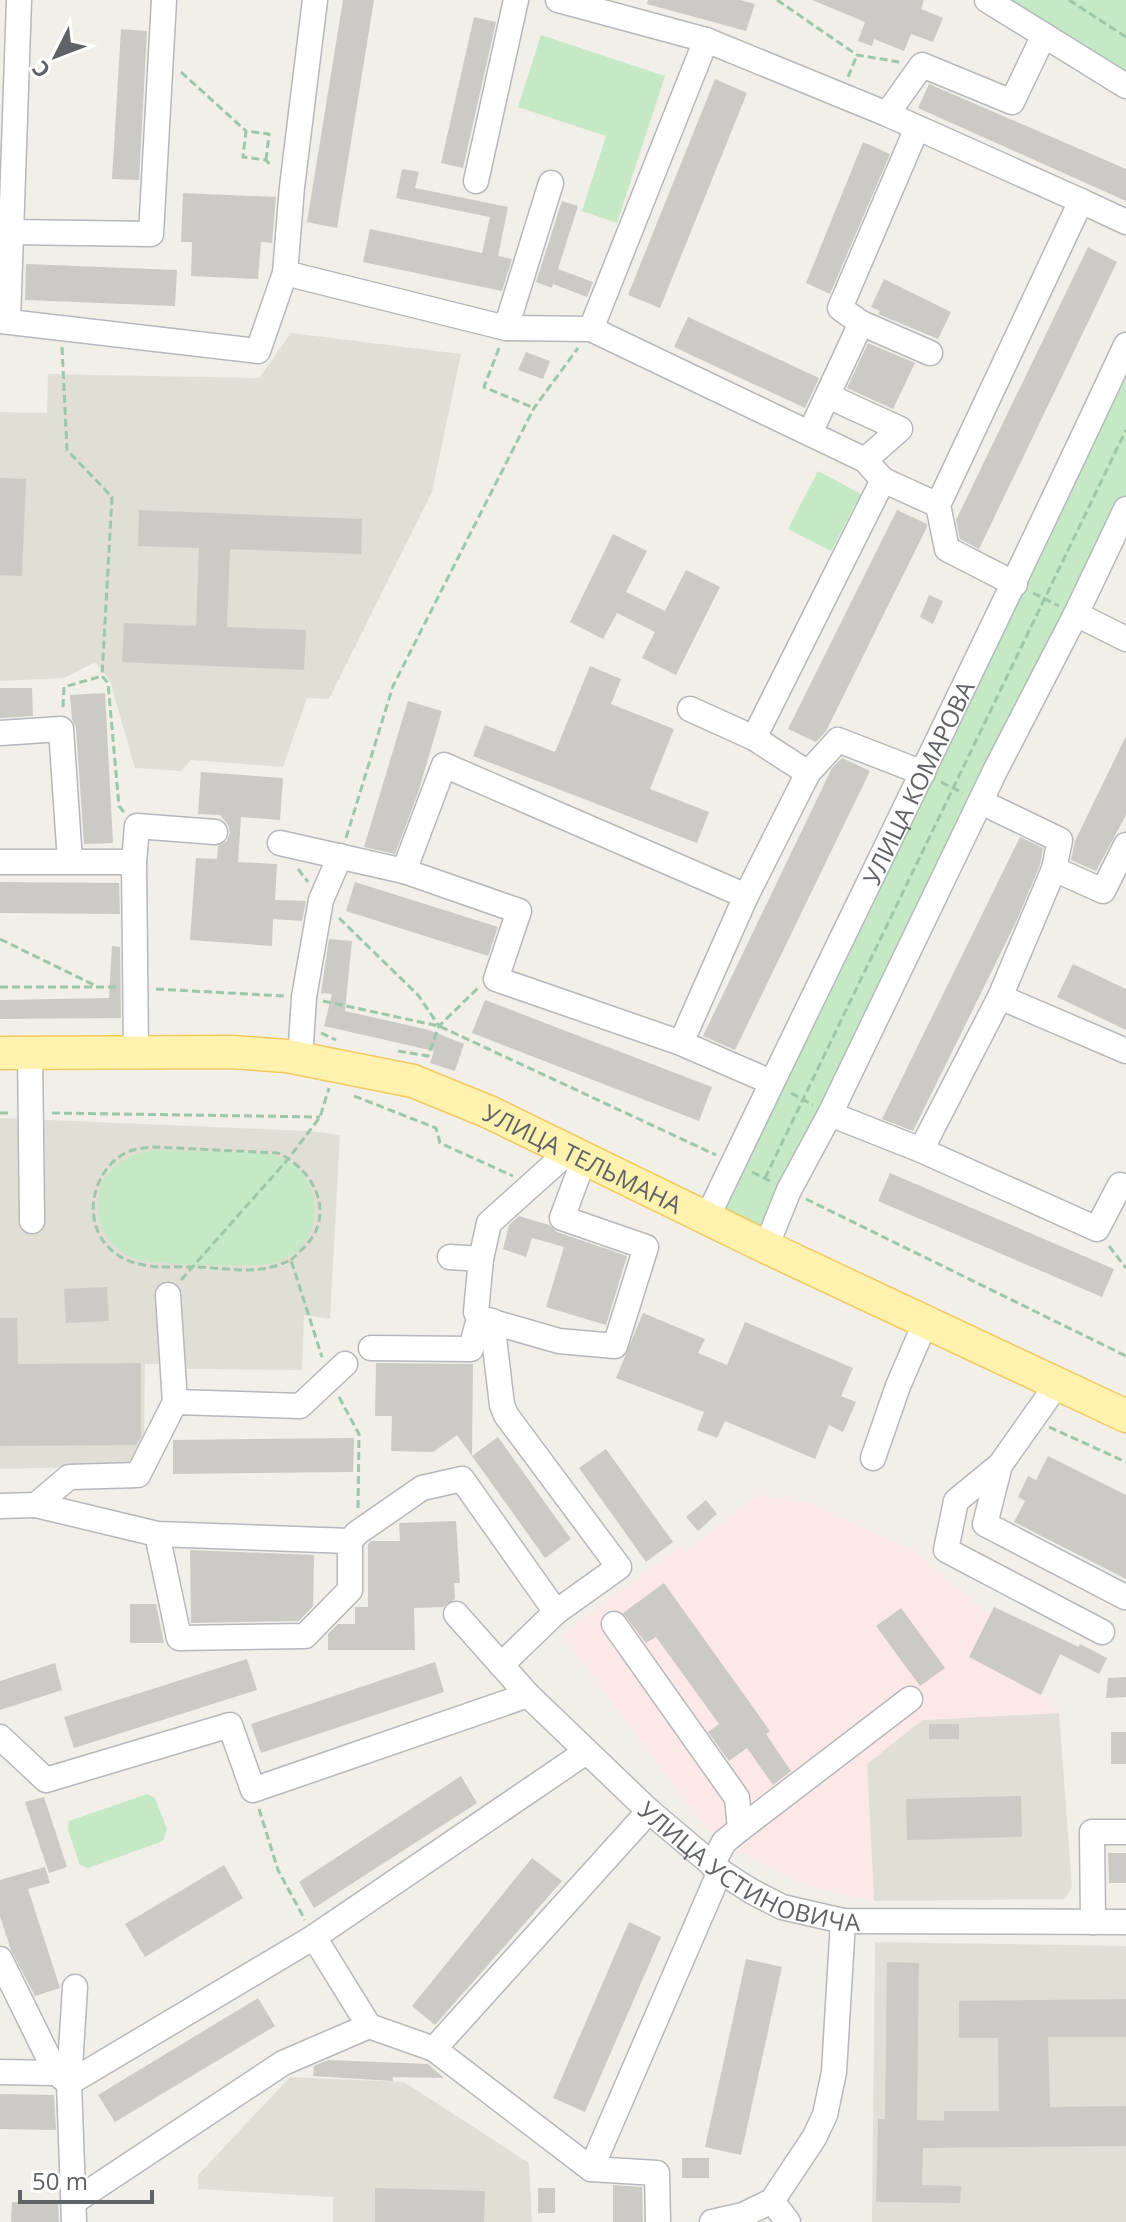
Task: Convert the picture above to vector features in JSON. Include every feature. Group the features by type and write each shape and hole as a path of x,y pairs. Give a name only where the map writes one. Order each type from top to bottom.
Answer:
{"main road":[{"name":"УЛИЦА ТЕЛЬМАНА","path":"15,1053 223,1052 300,1059 413,1081 489,1112 766,1247 1126,1416"}],"street":[{"path":"19,0 4,321 258,351 285,273 292,187 315,0"},
{"path":"9,232 151,234 164,0"},
{"path":"476,181 516,0"},
{"path":"558,0 706,40 887,114 1126,222"},
{"path":"987,0 1126,86"},
{"path":"887,114 922,65 1012,102 1044,35"},
{"path":"591,329 706,40"},
{"path":"917,128 840,308 861,323 930,353"},
{"path":"506,328 551,183"},
{"path":"1015,584 947,549 938,505 1081,201"},
{"path":"285,273 506,328 591,329 865,460 883,480 938,505"},
{"path":"810,433 861,323"},
{"name":"УЛИЦА КОМАРОВА","path":"707,1218 1015,584 1126,345"},
{"path":"828,396 900,429 865,460"},
{"path":"754,738 883,480"},
{"path":"766,1247 789,1190 830,1114 996,769 1126,509"},
{"path":"1076,614 1126,639"},
{"path":"690,709 754,738 808,773"},
{"path":"0,733 61,729 70,861"},
{"path":"681,1043 746,896 808,773 838,740 923,773"},
{"path":"404,871 444,765 746,896"},
{"path":"921,1150 1000,997 1054,869 1060,840 981,802"},
{"path":"136,1052 134,862 137,826 215,832"},
{"path":"280,843 404,871 519,911 496,979 681,1043 771,1082"},
{"path":"1054,869 1103,891 1126,845"},
{"path":"300,1059 304,997 321,900 340,856"},
{"path":"0,862 134,862"},
{"path":"1000,997 1126,1051"},
{"path":"15,1053 32,1113 32,1221"},
{"path":"830,1114 921,1150 1097,1229 1120,1185 1126,1187"},
{"path":"576,1156 562,1218 646,1247 615,1346 559,1341 485,1319 476,1312 481,1259 489,1223 531,1184 576,1156"},
{"path":"450,1257 481,1259"},
{"path":"36,1505 69,1477 138,1475 175,1402 168,1295"},
{"path":"371,1348 471,1349 485,1319"},
{"path":"485,1319 506,1415 619,1567 556,1612 501,1665"},
{"path":"873,1458 898,1386 926,1321"},
{"path":"175,1402 300,1406 337,1371"},
{"path":"1058,1383 1000,1465 956,1501 946,1550 1102,1632"},
{"path":"1000,1465 985,1524 1125,1597"},
{"path":"0,1506 36,1505 157,1534 353,1537 422,1488 462,1479 556,1612"},
{"path":"157,1534 179,1638 305,1636 350,1590 353,1537"},
{"name":"УЛИЦА УСТИНОВИЧА","path":"456,1614 528,1695 649,1811 716,1868 782,1907 843,1921 1126,1922"},
{"path":"614,1624 737,1798 740,1829"},
{"path":"0,1737 46,1780 230,1725 253,1790 528,1695"},
{"path":"591,2169 724,1842 910,1699"},
{"path":"0,2072 63,2078 314,1937 586,1752"},
{"path":"434,2049 649,1811"},
{"path":"1093,1922 1092,1832 1126,1832"},
{"path":"712,2222 743,2215 772,2201 814,2138 825,2115 834,2072 843,1921"},
{"path":"314,1937 369,2026 434,2049 591,2169 657,2173 658,2222"},
{"path":"0,1959 63,2078"},
{"path":"75,1987 63,2078 75,2212"},
{"path":"75,2212 283,2063 369,2026"},
{"path":"772,2201 788,2222"}],"path":[{"path":"777,0 857,55 922,65"},
{"path":"1069,0 1126,37"},
{"path":"162,61 188,76 246,131 269,134 266,160"},
{"path":"246,131 243,157 266,160 292,187"},
{"path":"506,328 484,387 534,408"},
{"path":"340,856 393,686 534,408 591,329"},
{"path":"62,346 67,450 112,497 102,676 108,683 119,806 137,826"},
{"path":"765,1178 1126,430"},
{"path":"1015,584 1076,614"},
{"path":"61,729 64,687 102,676"},
{"path":"923,773 981,802"},
{"path":"280,843 321,900 418,995 439,1026"},
{"path":"0,939 96,986"},
{"path":"428,1056 439,1026 477,989 496,979"},
{"path":"0,987 96,986 304,997 439,1026"},
{"path":"320,1032 339,1041"},
{"path":"168,1295 289,1158 320,1117 333,1078"},
{"path":"771,1082 830,1114"},
{"path":"343,1092 436,1128 440,1143 531,1184"},
{"path":"0,1113 320,1117"},
{"path":"138,1149 262,1151 289,1158 307,1174 319,1205 318,1225 308,1243 291,1260 258,1270 152,1267 131,1262 115,1253 101,1238 94,1221 93,1197 108,1167 121,1155 138,1149"},
{"path":"1097,1229 1126,1268"},
{"path":"291,1260 337,1371 359,1434 353,1537"},
{"path":"1033,1420 1126,1462"},
{"path":"253,1790 278,1870 314,1937"}],"shaded area":[{"path":"291,333 461,354 432,492 329,699 307,698 283,767 191,760 181,771 135,768 110,681 95,662 64,678 0,681 0,412 47,413 48,374 259,378"},
{"path":"0,1118 310,1131 340,1135 330,1319 304,1315 302,1370 185,1369 178,1364 145,1364 144,1442 127,1466 0,1469"},
{"path":"757,1495 810,1503 917,1553 990,1616 969,1657 1041,1695 1059,1713 922,1720 867,1764 874,1901 805,1885 724,1842 706,1828 562,1635 680,1546 685,1553"},
{"path":"1059,1713 1072,1887 1065,1899 874,1901 867,1764 922,1720"},
{"path":"875,1942 1126,1946 1126,2222 872,2222"},
{"path":"290,2077 404,2082 529,2163 532,2222 333,2222 333,2197 198,2189 198,2175"}],"green space":[{"path":"987,0 1126,0 1126,86"},
{"path":"541,35 665,76 617,223 582,211 606,136 518,107"},
{"path":"1126,345 1126,509 766,1247 707,1218"},
{"path":"818,471 861,494 831,551 788,529"},
{"path":"155,1150 261,1153 287,1160 304,1176 314,1199 315,1211 309,1235 292,1255 265,1265 162,1263 127,1255 109,1241 103,1229 98,1209 100,1191 109,1172 124,1159"},
{"path":"147,1794 155,1798 167,1829 163,1841 88,1868 80,1865 68,1830 69,1821"}],"building":[{"path":"343,0 374,0 337,228 307,222"},
{"path":"648,0 740,0 755,4 746,31 647,4"},
{"path":"812,0 924,0 921,9 943,18 933,42 911,34 904,51 874,39 872,46 858,41 865,22"},
{"path":"474,17 496,22 463,168 441,163"},
{"path":"121,29 147,31 139,180 112,179"},
{"path":"715,79 747,93 660,308 628,295"},
{"path":"929,84 1126,169 1126,201 918,108"},
{"path":"863,142 890,154 830,294 806,283"},
{"path":"402,169 419,172 415,188 508,207 498,256 512,259 502,291 363,262 370,229 482,253 490,217 396,198"},
{"path":"183,193 276,197 272,243 261,242 258,279 191,276 192,242 181,242"},
{"path":"562,201 578,206 558,269 593,282 587,297 553,284 552,288 536,282"},
{"path":"1088,247 1117,262 979,549 960,539 956,520"},
{"path":"26,264 177,270 175,306 25,300"},
{"path":"884,279 951,312 938,339 878,314 880,311 871,307"},
{"path":"688,317 819,378 805,408 674,347"},
{"path":"868,343 915,363 893,409 847,388"},
{"path":"526,352 550,361 543,379 518,370"},
{"path":"0,478 26,479 22,576 0,575"},
{"path":"139,510 362,519 361,554 230,549 227,627 306,630 304,670 122,662 124,623 196,626 199,548 138,546"},
{"path":"897,510 927,524 927,527 826,731 816,742 788,729"},
{"path":"613,534 647,551 626,592 665,611 686,570 720,587 676,675 642,658 655,632 617,613 603,639 570,622"},
{"path":"929,595 943,601 933,624 920,617"},
{"path":"590,666 621,679 611,704 674,729 650,789 709,812 697,843 473,756 485,725 555,752"},
{"path":"0,688 32,688 33,716 0,718"},
{"path":"105,693 113,843 84,844 76,728 70,695"},
{"path":"408,701 442,711 418,793 395,854 364,847"},
{"path":"1126,736 1126,815 1096,871 1071,860 1075,841"},
{"path":"842,758 870,771 735,1050 703,1036 832,768"},
{"path":"201,772 283,778 280,820 241,817 238,862 277,864 275,900 306,901 302,921 273,919 272,946 190,940 196,858 217,859 218,846 227,841 230,832 220,815 198,814"},
{"path":"1020,837 1043,848 1040,865 1015,924 913,1131 882,1119"},
{"path":"0,882 119,883 120,914 0,913"},
{"path":"355,882 498,927 488,956 346,911"},
{"path":"329,939 352,941 345,1011 429,1030 464,1044 455,1071 430,1063 434,1051 324,1026 332,994 321,993"},
{"path":"112,946 120,947 121,1018 0,1019 0,1000 109,998"},
{"path":"1073,964 1126,989 1126,1030 1057,997"},
{"path":"485,1000 712,1087 699,1121 472,1033"},
{"path":"890,1173 1114,1269 1102,1297 878,1201"},
{"path":"519,1216 627,1256 606,1325 546,1307 564,1247 532,1238 526,1257 503,1249 509,1225"},
{"path":"107,1287 109,1321 66,1323 64,1289"},
{"path":"643,1313 705,1339 698,1353 727,1365 745,1322 853,1368 841,1396 856,1402 843,1432 829,1425 815,1459 725,1421 717,1438 697,1430 704,1412 616,1378"},
{"path":"0,1318 17,1318 18,1364 141,1363 141,1436 136,1445 0,1446"},
{"path":"376,1363 473,1364 472,1456 457,1435 433,1452 391,1451 392,1416 375,1416"},
{"path":"498,1437 571,1539 545,1558 472,1456"},
{"path":"354,1438 353,1472 173,1474 173,1440"},
{"path":"606,1449 673,1542 646,1562 579,1468"},
{"path":"1048,1456 1126,1495 1126,1579 1014,1522 1025,1501 1018,1497 1028,1476 1036,1480"},
{"path":"706,1500 717,1514 698,1531 686,1517"},
{"path":"456,1521 460,1583 454,1583 455,1599 443,1607 414,1608 415,1650 328,1650 328,1634 338,1624 355,1624 355,1607 368,1607 368,1544 371,1541 400,1541 399,1523"},
{"path":"190,1550 314,1555 313,1606 299,1621 191,1623"},
{"path":"664,1583 770,1731 766,1734 791,1771 773,1785 747,1748 729,1761 708,1732 719,1724 656,1637 646,1643 623,1613"},
{"path":"130,1604 156,1604 164,1643 130,1643"},
{"path":"994,1607 1107,1658 1099,1674 1060,1654 1041,1695 969,1657"},
{"path":"901,1608 945,1668 920,1686 876,1626"},
{"path":"247,1659 257,1690 74,1748 64,1717"},
{"path":"435,1662 444,1692 261,1753 251,1724"},
{"path":"55,1663 62,1690 0,1710 0,1681"},
{"path":"1126,1677 1126,1697 1106,1698 1108,1678"},
{"path":"929,1724 959,1724 959,1739 929,1739"},
{"path":"1111,1732 1126,1732 1126,1764 1111,1764"},
{"path":"461,1776 477,1803 314,1908 299,1882"},
{"path":"1021,1796 1022,1837 907,1840 906,1799"},
{"path":"44,1797 67,1867 49,1873 25,1802"},
{"path":"1108,1853 1126,1853 1126,1883 1109,1883"},
{"path":"532,1858 562,1881 435,2025 412,2006"},
{"path":"224,1865 243,1898 145,1957 125,1924"},
{"path":"45,1867 50,1883 28,1889 60,1988 35,1996 11,1950 0,1916 0,1880"},
{"path":"629,1922 661,1937 585,2112 553,2098"},
{"path":"746,1959 782,1967 741,2155 705,2147"},
{"path":"887,1962 919,1963 917,2120 944,2121 944,2111 999,2111 998,2038 959,2038 959,2001 1126,1999 1126,2037 1048,2037 1050,2107 1126,2106 1126,2146 923,2148 922,2185 961,2186 960,2203 876,2202 878,2119 885,2119"},
{"path":"258,1998 275,2026 115,2122 98,2095"},
{"path":"328,2060 428,2064 444,2078 393,2077 393,2081 313,2076 314,2066"},
{"path":"0,2094 54,2095 56,2130 0,2129"},
{"path":"682,2158 709,2158 709,2178 682,2178"},
{"path":"613,2185 642,2187 643,2222 613,2222"},
{"path":"375,2188 485,2191 484,2222 375,2222"},
{"path":"538,2188 555,2188 555,2213 538,2213"},
{"path":"12,2202 58,2204 59,2222 11,2222"}]}
